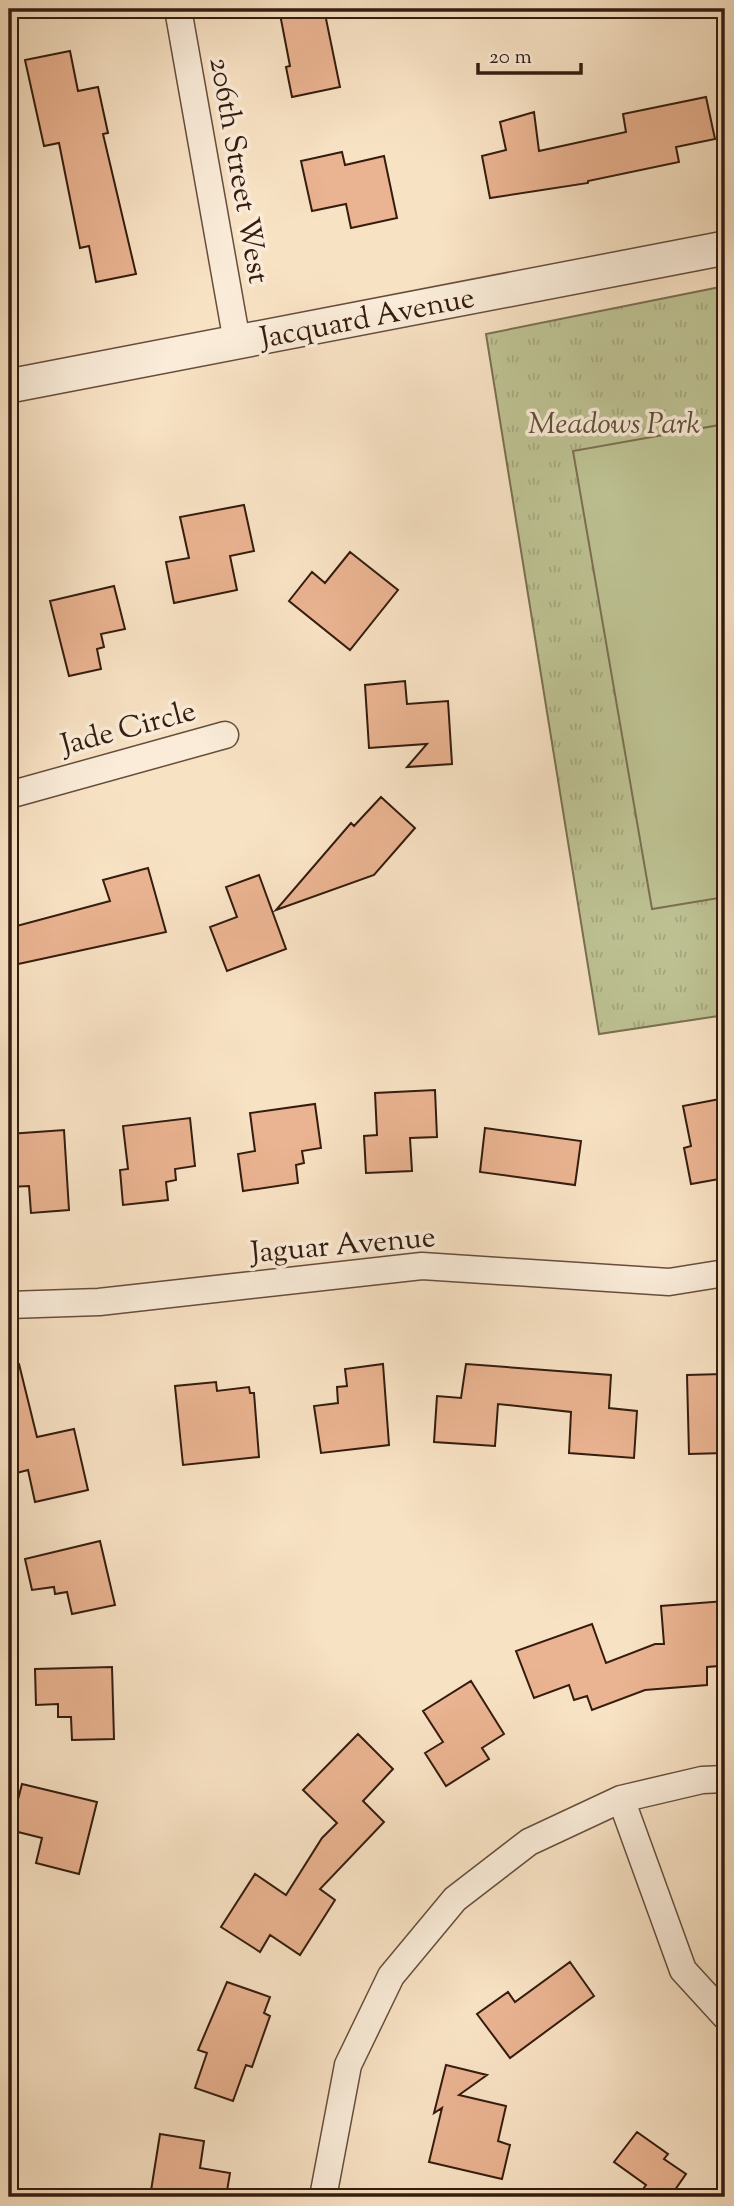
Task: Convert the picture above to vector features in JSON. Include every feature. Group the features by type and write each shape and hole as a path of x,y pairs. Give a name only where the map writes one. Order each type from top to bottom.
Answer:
{"street":[{"name":"206th Street West","path":"178,9 237,342"},
{"name":"Jacquard Avenue","path":"9,386 725,248"},
{"name":"Jade Circle","path":"9,795 225,736"},
{"name":"Jaguar Avenue","path":"9,1305 99,1302 422,1266 669,1282 725,1273"},
{"path":"323,2197 348,2065 391,1976 455,1899 529,1842 621,1799 702,1780 725,1779"},
{"path":"621,1799 683,1970 725,2016"}],"green space":[{"name":"Meadows Park","path":"725,286 725,1015 599,1034 486,334"},
{"path":"725,424 725,897 652,909 573,451"}],"building":[{"path":"279,9 324,9 340,87 292,97 286,67 290,66"},
{"path":"70,51 78,91 98,87 108,133 103,134 136,274 96,282 89,246 80,248 59,143 44,146 25,60"},
{"path":"706,97 715,139 676,147 679,162 588,183 490,198 482,156 506,150 500,122 534,112 539,151 626,132 623,114"},
{"path":"342,152 345,165 384,156 397,218 351,228 346,204 312,211 301,161"},
{"path":"244,505 254,551 230,556 237,590 174,603 166,562 189,558 180,517"},
{"path":"350,552 398,590 350,650 289,601 312,572 325,583"},
{"path":"114,586 125,629 101,634 104,647 97,649 101,669 69,676 50,601"},
{"path":"405,681 407,704 448,701 452,764 407,767 427,744 369,748 365,685"},
{"path":"381,797 415,828 374,875 276,910 351,823 354,826"},
{"path":"148,868 166,932 9,966 9,928 110,901 103,880"},
{"path":"259,875 286,949 227,971 210,927 237,917 226,887"},
{"path":"435,1090 437,1137 410,1138 412,1171 366,1173 364,1136 377,1135 375,1093"},
{"path":"725,1098 725,1178 691,1184 684,1148 691,1146 683,1106"},
{"path":"315,1104 321,1148 302,1151 304,1163 296,1165 298,1183 243,1191 238,1154 255,1151 250,1113"},
{"path":"190,1118 195,1166 175,1169 176,1180 166,1182 168,1200 123,1205 120,1170 128,1169 123,1126"},
{"path":"485,1128 581,1141 575,1185 480,1172"},
{"path":"64,1130 69,1210 31,1213 29,1186 9,1187 9,1134"},
{"path":"19,1364 37,1437 74,1429 88,1490 35,1502 28,1470 9,1475 9,1365"},
{"path":"383,1364 389,1445 321,1453 314,1406 338,1403 337,1387 347,1386 345,1369"},
{"path":"466,1364 611,1375 609,1408 637,1411 634,1458 569,1453 571,1412 498,1404 495,1446 434,1442 437,1396 461,1398"},
{"path":"723,1374 725,1453 689,1454 687,1375"},
{"path":"216,1382 217,1391 249,1387 250,1393 254,1393 259,1457 183,1465 175,1386"},
{"path":"100,1541 115,1605 72,1614 67,1592 55,1594 54,1587 32,1590 25,1559"},
{"path":"725,1601 725,1646 717,1647 719,1666 707,1667 707,1685 645,1690 592,1710 587,1696 574,1700 569,1685 534,1698 516,1651 592,1624 606,1663 655,1644 664,1644 661,1606"},
{"path":"112,1667 114,1739 72,1740 71,1717 58,1717 58,1704 36,1705 35,1669"},
{"path":"471,1681 504,1734 482,1748 489,1759 446,1786 425,1753 443,1742 423,1711"},
{"path":"358,1734 393,1769 363,1801 384,1822 320,1889 335,1900 300,1955 270,1935 260,1952 221,1927 255,1874 286,1895 322,1838 337,1823 303,1790"},
{"path":"22,1784 97,1802 79,1874 36,1863 42,1838 10,1830"},
{"path":"570,1962 594,1996 510,2058 477,2014 508,1992 515,2002"},
{"path":"227,1982 270,1997 264,2013 270,2016 252,2067 246,2065 233,2101 195,2088 207,2053 198,2050"},
{"path":"446,2065 487,2075 459,2095 506,2106 498,2141 510,2145 502,2179 429,2162 442,2108 434,2113"},
{"path":"637,2132 668,2154 664,2159 686,2174 670,2197 637,2197 646,2185 614,2162"},
{"path":"160,2134 204,2141 200,2168 230,2173 226,2197 150,2197"}]}
